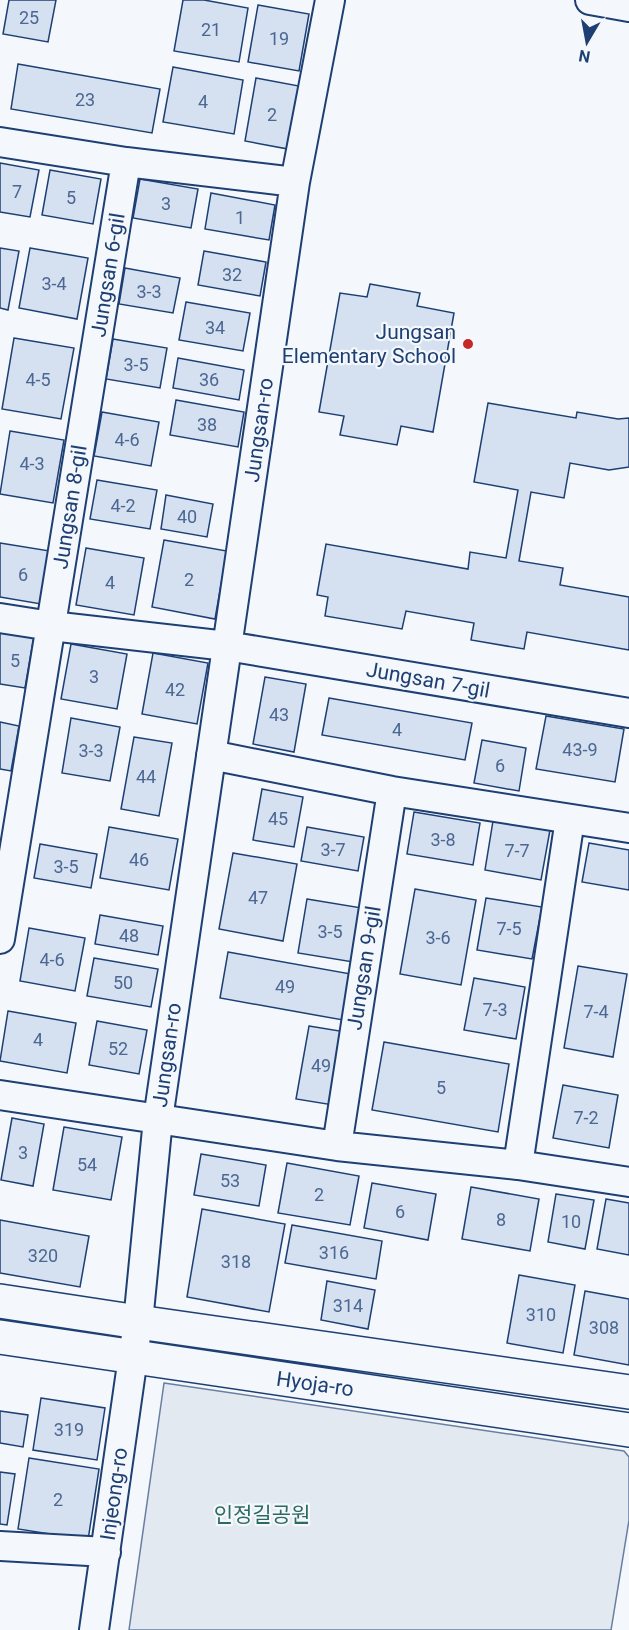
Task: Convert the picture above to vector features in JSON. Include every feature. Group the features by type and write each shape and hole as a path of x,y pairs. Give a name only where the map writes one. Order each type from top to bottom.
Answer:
{"street":[{"name":"Jungsan-ro","path":"132,1357 138,1323 158,1119 211,755 295,182 330,0"},
{"path":"590,0 629,7"},
{"path":"0,142 126,162 295,182"},
{"name":"Jungsan 6-gil","path":"90,388 126,162"},
{"name":"Jungsan 8-gil","path":"0,939 90,388"},
{"path":"0,618 227,646"},
{"name":"Jungsan 7-gil","path":"227,646 629,713"},
{"path":"211,755 392,791 629,828"},
{"name":"Jungsan 9-gil","path":"337,1146 392,791"},
{"path":"518,1165 570,819"},
{"path":"0,1095 337,1146 518,1165 629,1182"},
{"name":"Hyoja-ro","path":"0,1301 138,1323 629,1392"},
{"name":"Hyoja-ro","path":"0,1338 629,1430"},
{"name":"Injeong-ro","path":"94,1630 132,1357"},
{"path":"0,1546 106,1552"}],"green space":[{"name":"인정길공원","path":"164,1383 624,1451 629,1457 629,1520 611,1630 129,1630"}],"building":[{"path":"9,0 56,0 48,42 3,34"},
{"path":"183,0 204,0 248,8 239,62 174,51"},
{"path":"258,5 309,14 299,71 248,62"},
{"path":"18,64 160,89 152,133 11,109"},
{"path":"173,67 243,80 234,134 163,122"},
{"path":"256,78 299,86 288,149 245,141"},
{"path":"0,163 39,170 30,217 0,212"},
{"path":"50,170 101,179 93,224 42,215"},
{"path":"140,179 198,189 191,228 133,218"},
{"path":"211,193 275,205 269,240 205,229"},
{"path":"0,248 19,251 8,310 0,308"},
{"path":"30,248 88,258 77,319 19,308"},
{"path":"204,251 266,262 260,296 198,285"},
{"path":"125,268 180,278 173,313 119,304"},
{"path":"370,284 420,293 417,306 454,313 433,432 401,426 397,445 340,435 344,416 319,412 340,293 367,297"},
{"path":"186,302 250,313 243,351 179,340"},
{"path":"14,338 74,348 61,419 2,409"},
{"path":"113,339 167,348 160,388 106,379"},
{"path":"178,358 244,370 239,400 173,388"},
{"path":"176,400 244,412 238,447 170,435"},
{"path":"488,403 576,418 577,412 618,419 629,418 629,467 609,470 570,463 564,498 531,492 519,561 563,568 560,585 629,597 629,650 527,632 524,649 471,640 474,623 406,611 402,629 325,616 328,597 317,595 326,544 468,569 470,552 506,558 518,490 474,482"},
{"path":"102,412 159,422 151,466 94,456"},
{"path":"10,431 64,440 53,503 0,494"},
{"path":"97,480 157,490 150,529 90,519"},
{"path":"166,495 213,504 207,537 161,529"},
{"path":"164,540 227,551 215,619 152,607"},
{"path":"0,543 50,551 41,604 0,597"},
{"path":"86,548 144,558 134,615 76,605"},
{"path":"0,630 34,636 25,688 0,684"},
{"path":"71,644 127,654 117,709 61,699"},
{"path":"153,653 208,663 197,724 142,714"},
{"path":"265,677 306,684 294,752 253,744"},
{"path":"329,698 472,723 465,760 322,735"},
{"path":"546,716 624,729 615,782 536,769"},
{"path":"71,718 120,727 110,781 62,773"},
{"path":"0,722 19,726 11,771 0,769"},
{"path":"134,737 172,743 159,816 121,809"},
{"path":"482,740 526,748 519,791 474,783"},
{"path":"262,789 303,797 294,847 253,840"},
{"path":"414,812 480,823 473,865 407,854"},
{"path":"493,821 550,830 541,880 485,870"},
{"path":"109,827 178,839 169,890 100,878"},
{"path":"307,827 364,837 358,871 301,861"},
{"path":"589,843 629,850 629,890 582,882"},
{"path":"40,844 97,854 91,888 34,878"},
{"path":"233,853 297,864 283,941 219,929"},
{"path":"415,889 476,900 461,985 400,974"},
{"path":"486,898 542,907 532,959 477,950"},
{"path":"307,899 362,908 353,962 298,953"},
{"path":"100,915 163,926 158,955 95,944"},
{"path":"29,928 85,938 75,991 20,981"},
{"path":"228,952 351,974 343,1020 220,998"},
{"path":"94,958 158,969 151,1007 87,996"},
{"path":"578,966 627,974 613,1057 564,1048"},
{"path":"474,978 525,987 516,1039 464,1030"},
{"path":"8,1011 76,1023 67,1073 0,1061"},
{"path":"97,1021 147,1030 139,1074 89,1065"},
{"path":"309,1026 346,1032 333,1105 296,1099"},
{"path":"384,1042 509,1064 498,1132 372,1110"},
{"path":"563,1085 618,1095 609,1148 553,1138"},
{"path":"12,1118 44,1124 33,1186 1,1180"},
{"path":"64,1127 122,1137 111,1200 53,1190"},
{"path":"201,1154 266,1165 259,1206 194,1195"},
{"path":"287,1163 359,1176 350,1225 278,1213"},
{"path":"372,1183 436,1194 428,1240 364,1228"},
{"path":"471,1187 539,1199 530,1251 462,1239"},
{"path":"556,1194 594,1200 585,1249 548,1242"},
{"path":"606,1199 629,1203 629,1255 597,1249"},
{"path":"202,1209 285,1224 269,1312 187,1297"},
{"path":"0,1220 89,1236 80,1287 0,1273"},
{"path":"292,1225 382,1241 376,1279 285,1263"},
{"path":"519,1275 575,1285 563,1353 507,1343"},
{"path":"327,1281 375,1290 368,1329 321,1320"},
{"path":"585,1291 629,1299 629,1365 574,1355"},
{"path":"41,1398 105,1408 97,1460 33,1450"},
{"path":"0,1411 28,1415 23,1447 0,1443"},
{"path":"29,1458 99,1469 88,1540 18,1529"},
{"path":"0,1472 15,1474 7,1525 0,1524"}],"place":[{"name":"Jungsan Elementary School","path":"468,344"}]}
